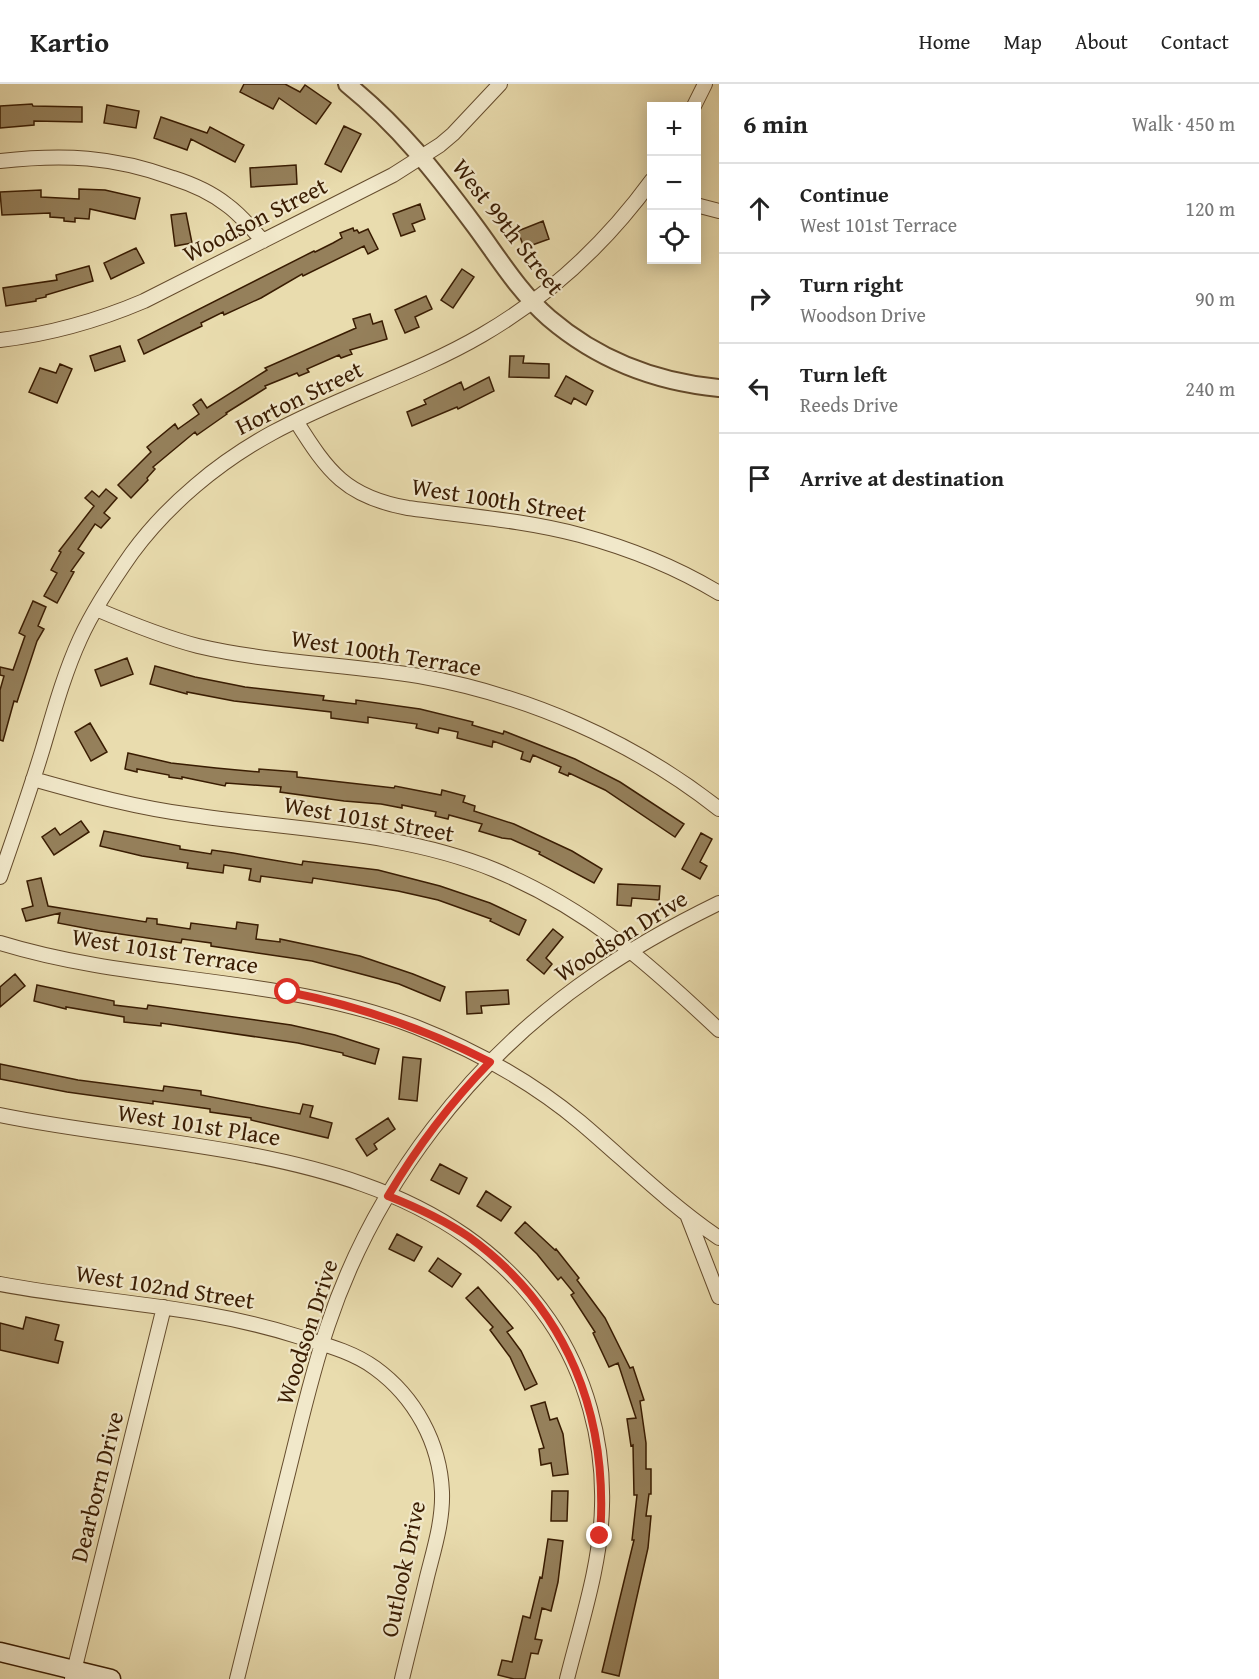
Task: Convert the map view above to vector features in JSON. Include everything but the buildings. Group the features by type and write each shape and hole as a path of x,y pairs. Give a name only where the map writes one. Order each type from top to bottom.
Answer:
{"main road":[{"path":"0,1652 73,1675 111,1679"}],"street":[{"name":"West 99th Street","path":"348,84 394,125 423,157 517,283 548,317 576,339 626,366 659,378 697,386 719,387"},
{"name":"Woodson Street","path":"0,340 36,336 76,327 115,314 393,175 423,157 453,134 500,84"},
{"path":"696,102 705,84"},
{"path":"0,161 56,156 92,157 149,169 184,182 226,204 263,241"},
{"path":"533,301 584,259 647,190"},
{"path":"701,206 719,211"},
{"name":"Horton Street","path":"0,877 65,675 81,638 96,609 134,551 170,509 202,480 239,453 296,421 448,353 482,335 533,301"},
{"name":"West 100th Street","path":"296,421 327,468 343,483 365,497 387,505 541,526 580,535 667,566 719,593"},
{"name":"West 100th Terrace","path":"96,609 154,633 199,646 243,654 419,676 477,689 528,705 576,723 618,743 670,774 719,809"},
{"name":"West 101st Street","path":"33,779 133,805 191,815 379,839 457,856 495,870 548,895 583,915 632,951 719,1030"},
{"name":"Woodson Drive","path":"237,1679 303,1410 322,1344 352,1264 408,1162 468,1085 543,1013 592,976 632,951 719,903"},
{"name":"West 101st Terrace","path":"0,943 50,956 119,969 288,992 369,1011 416,1027 522,1080 579,1120 688,1217 719,1238"},
{"name":"West 101st Place","path":"0,1115 38,1123 244,1152 291,1162 333,1175 415,1207 469,1238 520,1283 557,1333 573,1362 588,1400 601,1470 600,1536 567,1679"},
{"path":"688,1217 719,1297"},
{"name":"West 102nd Street","path":"0,1284 228,1317 322,1344"},
{"name":"Dearborn Drive","path":"73,1675 164,1306"},
{"name":"Outlook Drive","path":"322,1344 365,1362 397,1388 415,1409 427,1429 437,1459 442,1492 441,1514 402,1679"}],"route":[{"path":"288,992 369,1011 416,1027 490,1062 439,1121 408,1162 388,1196 448,1224 469,1238 520,1283 557,1333 573,1362 588,1400 596,1434 601,1470 600,1536"}]}
